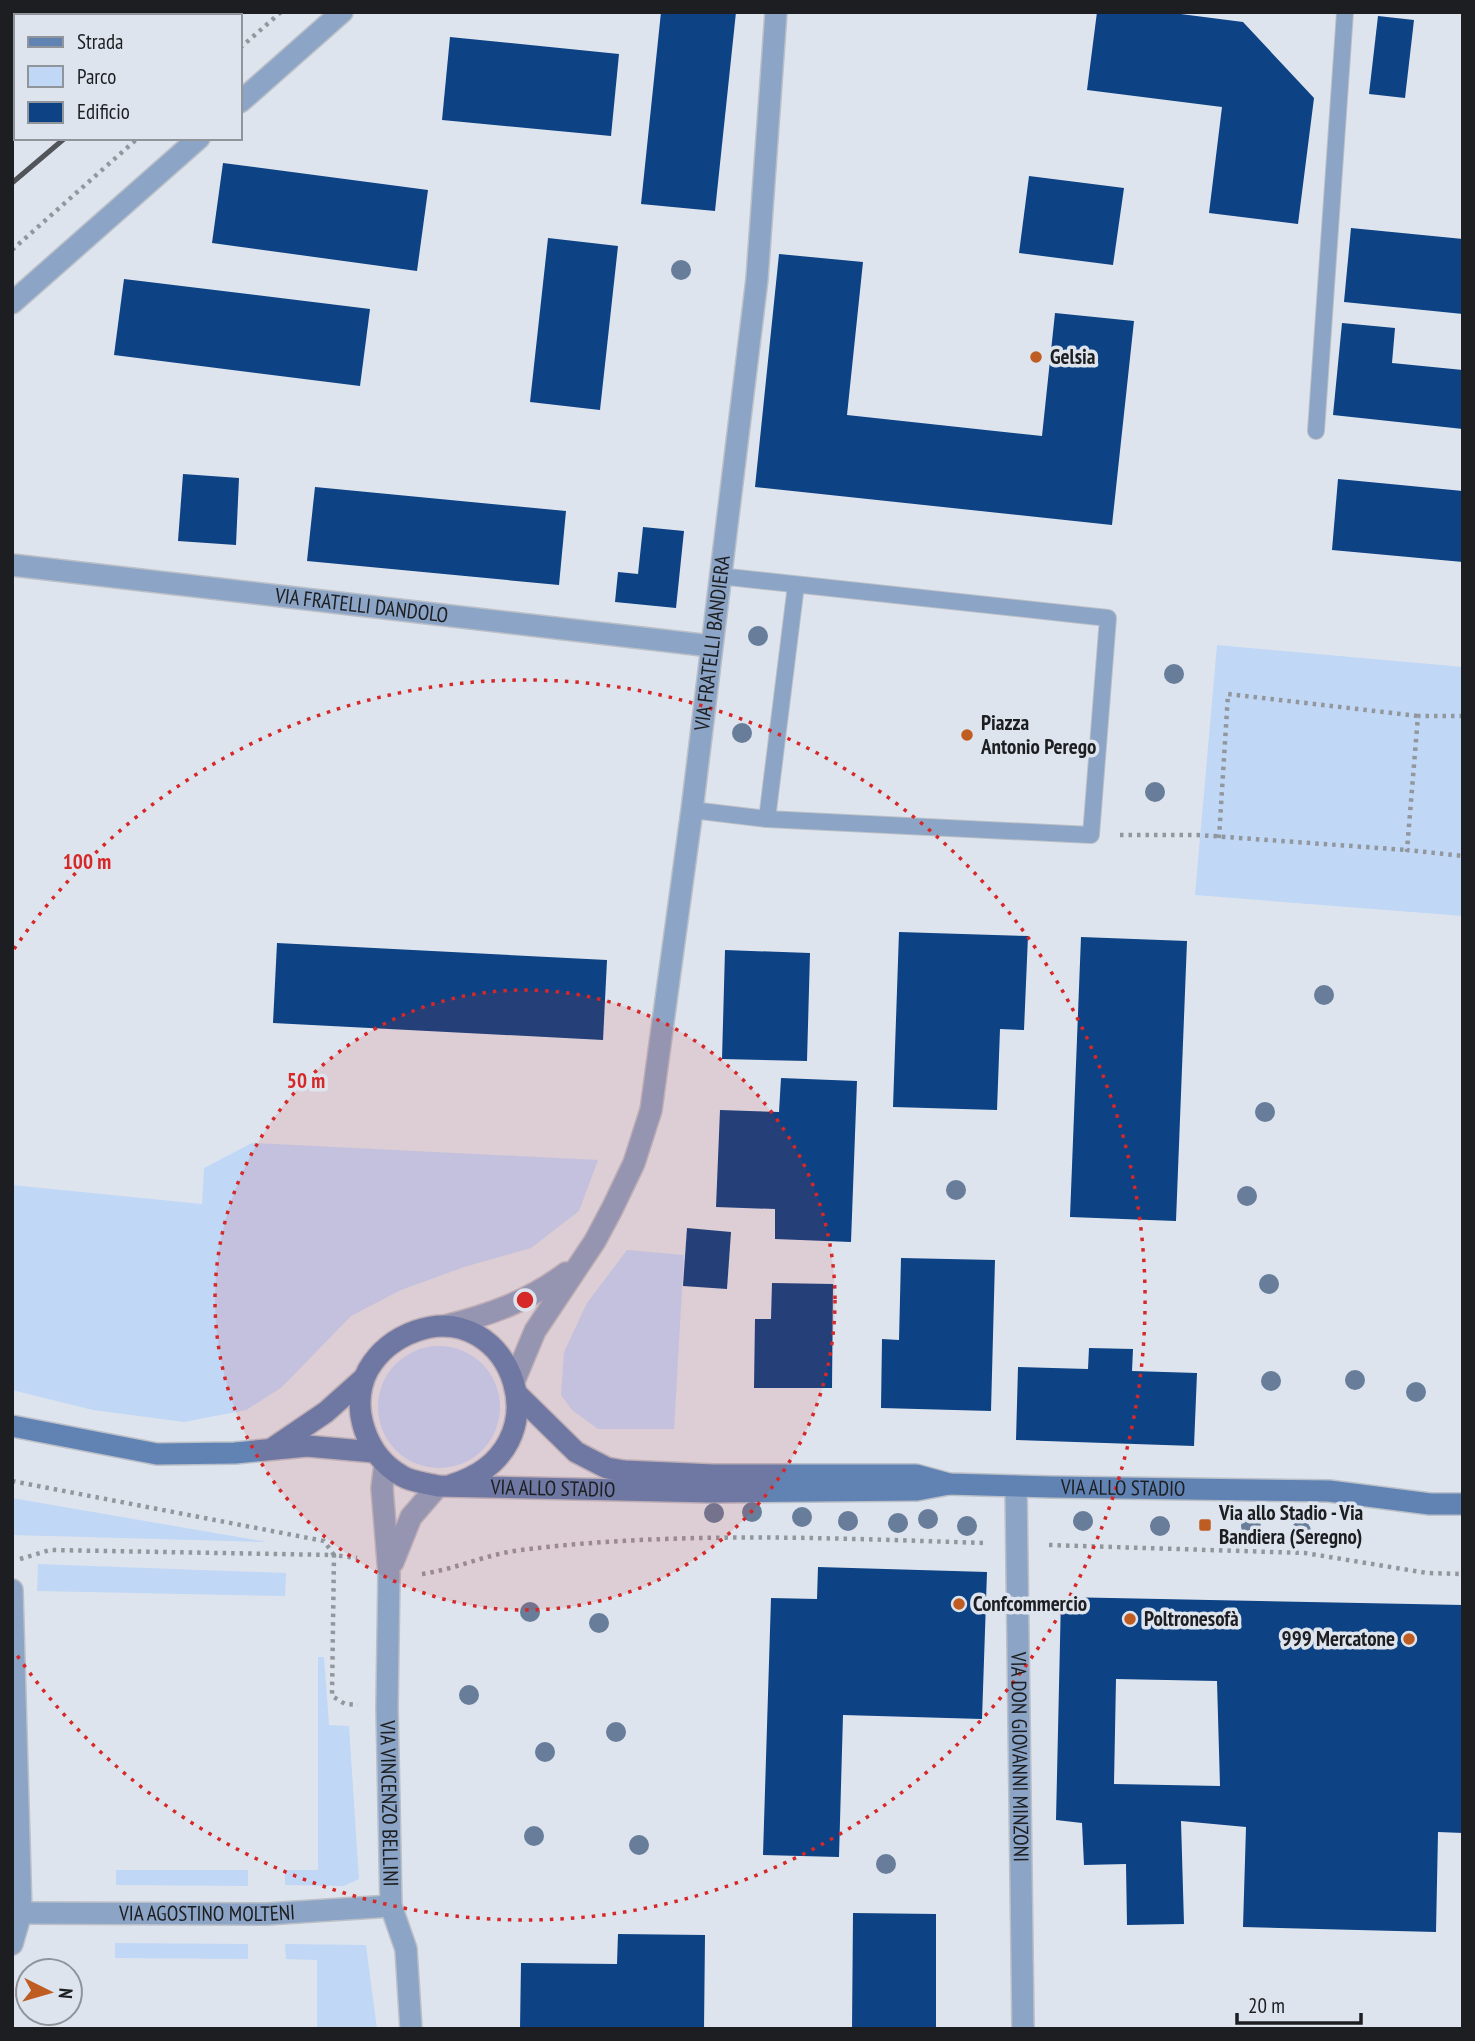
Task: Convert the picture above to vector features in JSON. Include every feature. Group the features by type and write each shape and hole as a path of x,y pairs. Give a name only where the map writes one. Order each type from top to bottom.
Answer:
{"main road":[{"name":"VIA ALLO STADIO","path":"271,1449 327,1412 364,1378 374,1360 398,1338 427,1327 445,1326 458,1328 486,1342 503,1359 516,1387 558,1437 589,1461 607,1468 713,1475 916,1475 949,1484"},
{"path":"364,1378 362,1424 380,1458"},
{"name":"VIA ALLO STADIO","path":"444,1486 472,1479 500,1458 515,1428 516,1387"},
{"name":"VIA ALLO STADIO","path":"12,1426 157,1454 235,1453 332,1447 380,1458 404,1478 444,1486 711,1492 917,1490 949,1484 1329,1491 1430,1503 1463,1504"}],"street":[{"path":"242,100 342,12"},
{"name":"VIA FRATELLI BANDIERA","path":"516,1387 535,1331 595,1241 634,1163 651,1110 692,810 757,279 776,12"},
{"path":"12,303 197,140"},
{"name":"VIA FRATELLI DANDOLO","path":"12,565 710,646"},
{"name":"VIA FRATELLI BANDIERA","path":"445,1326 485,1316 520,1302 545,1289 582,1257"},
{"name":"VIA VINCENZO BELLINI","path":"380,1458 388,1574 387,1707 391,1906 406,1949 411,2029"},
{"name":"VIA VINCENZO BELLINI","path":"388,1574 411,1517 444,1486"},
{"name":"VIA DON GIOVANNI MINZONI","path":"1016,1486 1023,2029"},
{"path":"12,1590 21,1913 12,1944"},
{"name":"VIA AGOSTINO MOLTENI","path":"21,1913 267,1914 391,1906"}],"lane":[{"path":"1316,431 1345,12"},
{"path":"692,810 767,819 1091,835 1108,618 719,576"},
{"path":"767,819 796,585"}],"path":[{"path":"242,46 281,12"},
{"path":"12,250 136,140"},
{"path":"1219,838 1228,694 1418,716 1463,716"},
{"path":"1407,850 1418,716"},
{"path":"1091,835 1219,838 1463,856"},
{"path":"12,1481 324,1541 334,1555 332,1696 345,1704 363,1705"},
{"path":"412,1575 519,1550 700,1539 1017,1544 1305,1553 1427,1573 1463,1574"},
{"path":"12,1562 50,1550 334,1555 356,1558 362,1565"}],"green space":[{"path":"1217,645 1463,667 1463,916 1195,895"},
{"path":"252,1143 598,1160 579,1211 531,1248 464,1267 401,1290 351,1316 281,1388 246,1410 184,1422 93,1410 12,1390 12,1185 202,1204 204,1168"},
{"path":"627,1250 684,1255 674,1429 598,1429 572,1410 561,1395 564,1352 587,1303"},
{"path":"439,1346 462,1350 482,1364 496,1384 500,1407 496,1430 482,1450 462,1464 439,1468 416,1464 396,1450 382,1430 378,1407 382,1384 396,1364 416,1350"},
{"path":"12,1498 267,1542 12,1535"},
{"path":"38,1564 286,1573 285,1596 37,1591"},
{"path":"318,1657 324,1657 329,1725 349,1726 359,1879 344,1886 285,1885 285,1870 318,1870"},
{"path":"116,1870 248,1870 248,1886 116,1885"},
{"path":"115,1943 248,1944 248,1959 115,1958"},
{"path":"285,1944 366,1945 377,2029 317,2029 317,1960 286,1959"}],"building":[{"path":"661,12 736,12 715,211 641,204"},
{"path":"1097,12 1165,12 1243,22 1314,98 1298,224 1209,213 1222,107 1087,90"},
{"path":"1378,16 1414,20 1405,98 1369,94"},
{"path":"450,37 619,54 611,136 442,120"},
{"path":"223,163 428,190 417,271 212,243"},
{"path":"1029,176 1124,188 1113,265 1019,253"},
{"path":"1351,228 1463,239 1463,314 1344,302"},
{"path":"548,238 618,246 600,410 530,402"},
{"path":"779,254 863,262 847,415 1042,436 1055,313 1134,321 1112,525 755,487"},
{"path":"124,279 370,309 360,386 114,355"},
{"path":"1342,323 1395,328 1392,363 1463,370 1463,429 1333,415"},
{"path":"183,474 239,478 236,545 178,541"},
{"path":"1338,479 1463,491 1463,562 1332,550"},
{"path":"315,487 566,511 559,585 307,561"},
{"path":"643,527 684,531 676,608 615,602 618,572 638,574"},
{"path":"899,932 1028,936 1024,1030 1000,1029 997,1110 893,1107"},
{"path":"1081,937 1187,941 1176,1221 1070,1217"},
{"path":"277,943 607,960 603,1040 273,1023"},
{"path":"725,950 810,953 807,1061 722,1059"},
{"path":"781,1078 857,1081 851,1242 775,1239 775,1209 716,1207 720,1110 779,1112"},
{"path":"687,1228 731,1232 727,1289 683,1286"},
{"path":"901,1258 995,1260 991,1411 881,1408 882,1339 899,1340"},
{"path":"772,1283 833,1284 832,1388 754,1388 755,1319 771,1319"},
{"path":"1089,1348 1133,1349 1132,1371 1197,1373 1194,1446 1016,1440 1018,1367 1088,1369"},
{"path":"818,1567 987,1572 982,1719 843,1715 839,1857 763,1855 771,1598 817,1599"},
{"path":"1061,1597 1463,1605 1463,1833 1438,1832 1436,1932 1243,1927 1246,1827 1181,1821 1184,1924 1127,1925 1126,1864 1084,1865 1082,1823 1056,1820","holes":["1116,1679 1217,1681 1220,1786 1114,1784"]},
{"path":"853,1913 936,1914 936,2029 852,2029"},
{"path":"618,1934 705,1935 704,2029 520,2029 521,1963 617,1964"}],"railway":[{"path":"12,183 63,140"}],"place":[{"name":"Gelsia","path":"1036,357"},
{"name":"Piazza Antonio Perego","path":"967,735"},
{"name":"Via allo Stadio - Via Bandiera (Seregno)","path":"1205,1525"},
{"name":"Confcommercio","path":"959,1604"},
{"name":"Poltronesofà","path":"1130,1619"},
{"name":"999 Mercatone","path":"1409,1639"}]}
